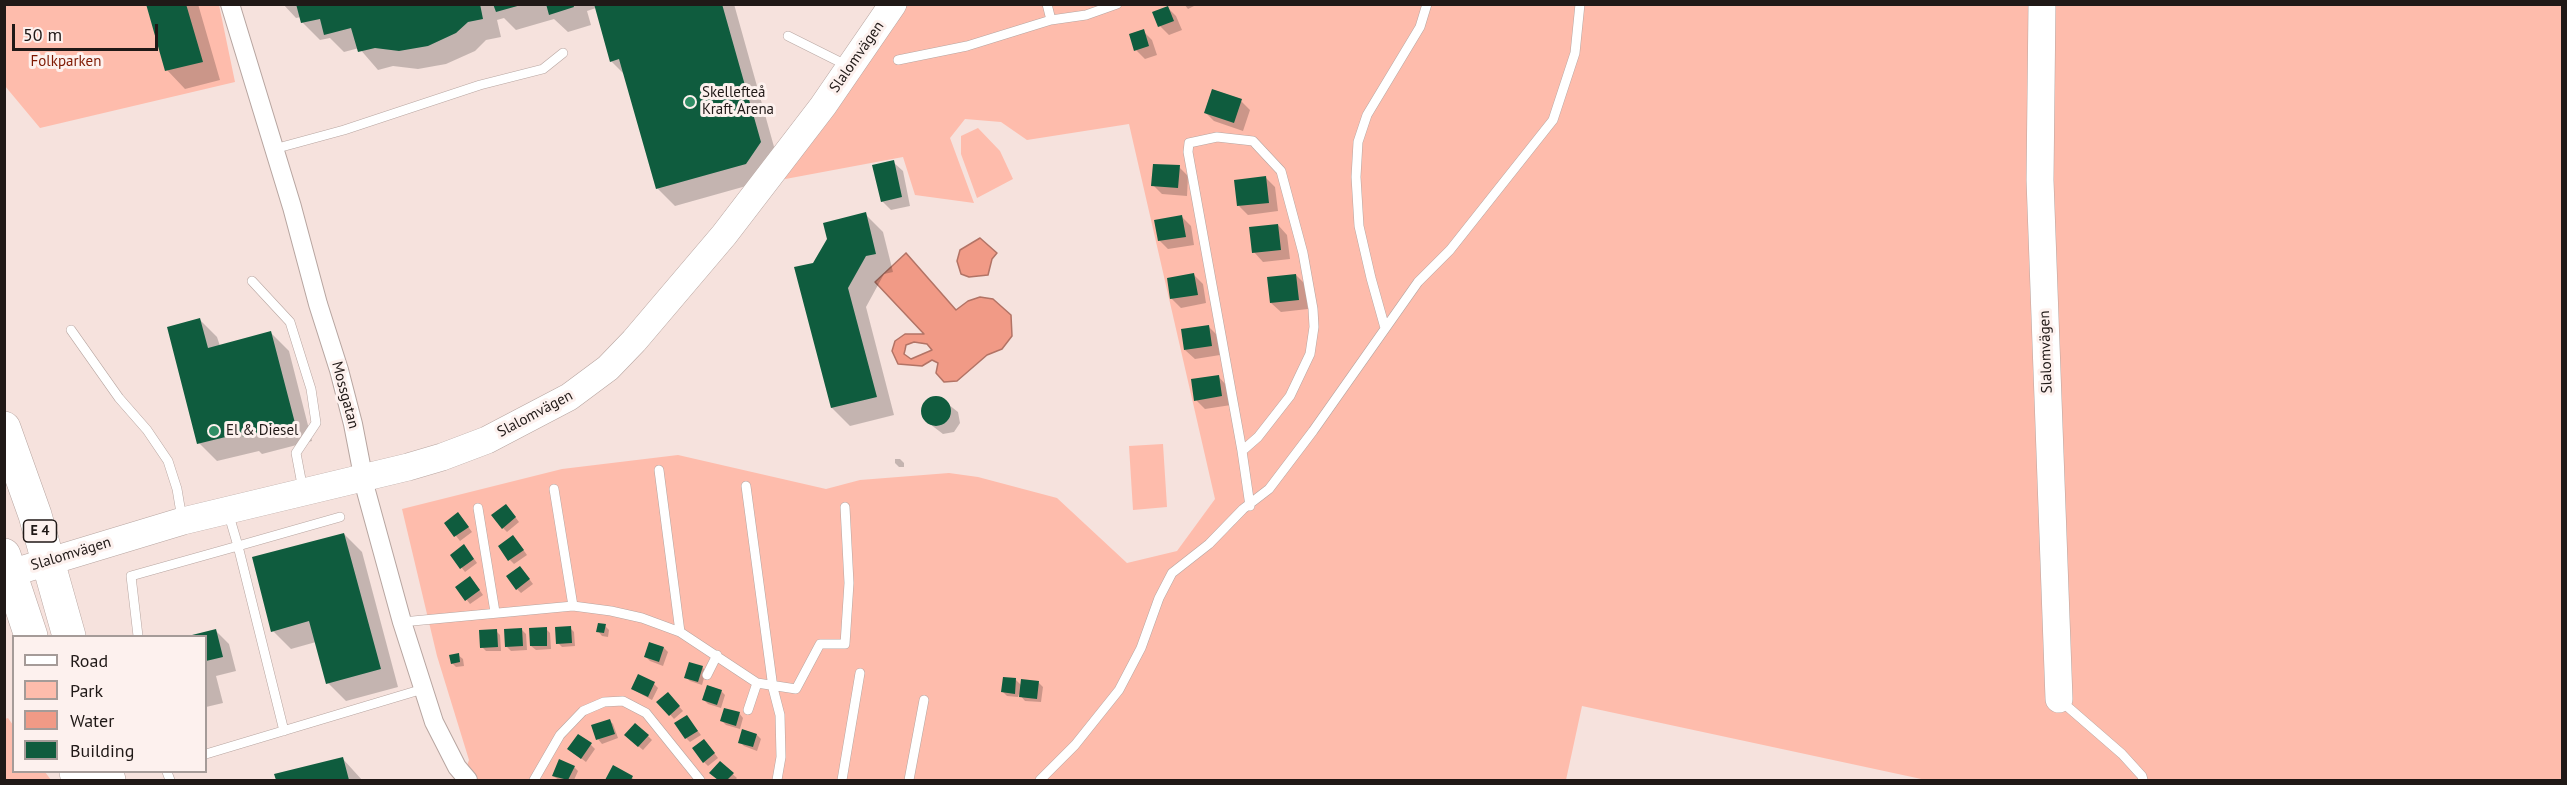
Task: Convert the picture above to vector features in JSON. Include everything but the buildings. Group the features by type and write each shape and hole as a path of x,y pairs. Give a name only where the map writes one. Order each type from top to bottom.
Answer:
{"highway":[{"name":"E 4","path":"4,428 31,504 69,635"},
{"path":"8,564 32,635"}],"street":[{"name":"Mossgatan","path":"230,4 339,370 353,424 363,478 402,622 434,722 457,767 468,780"},
{"name":"Slalomvägen","path":"8,564 48,561 183,521 420,464 487,440 569,397 608,368 634,341 724,235 850,67 893,4"},
{"name":"Slalomvägen","path":"2042,4 2040,180 2059,699"}],"lane":[{"path":"1047,4 1051,20"},
{"path":"898,60 967,46 1051,20 1086,15 1117,4"},
{"path":"1385,328 1359,226 1356,177 1358,142 1367,115 1420,27 1427,4"},
{"path":"1041,780 1075,745 1119,690 1141,648 1159,598 1172,573 1209,544 1243,509 1250,506 1269,489 1418,282 1450,250 1553,120 1575,53 1580,4"},
{"path":"788,36 850,67"},
{"path":"274,149 344,130 480,85 543,69 563,52"},
{"path":"1242,452 1258,437 1290,396 1310,354 1314,327 1313,309 1306,262 1281,171 1253,141 1217,137 1189,143 1188,152 1250,506"},
{"path":"252,281 290,322 311,389 316,423 296,453 304,491"},
{"path":"71,330 119,398 147,430 168,461 177,489 183,521"},
{"path":"659,470 680,632"},
{"path":"746,486 781,736 781,758 777,780"},
{"path":"554,489 573,606"},
{"path":"402,622 573,606 642,618 680,632 757,683 773,688 796,689 820,644 845,644 849,583 845,507"},
{"path":"478,508 495,612"},
{"path":"228,510 284,731"},
{"path":"138,635 132,576 340,517"},
{"path":"707,675 717,655"},
{"path":"842,780 860,673"},
{"path":"748,710 757,683"},
{"path":"207,754 423,689"},
{"path":"2059,699 2122,754 2143,780"},
{"path":"909,780 924,700"},
{"path":"534,780 560,735 583,711 604,702 623,701 646,713 700,780"}],"green space":[{"name":"Folkparken","path":"4,5 219,5 235,82 40,128 5,86"},
{"path":"893,5 2562,5 2562,780 1926,780 1582,706 1566,780 462,780 469,760 437,656 402,509 562,469 678,455 826,489 860,480 949,473 978,477 1057,498 1127,563 1177,551 1215,499 1129,124 1027,140 1001,122 965,119 950,138 974,203 915,195 903,157 764,183"},
{"path":"978,128 1000,151 1013,179 977,198 961,154 961,136"},
{"path":"1163,444 1167,507 1133,510 1129,446"},
{"path":"8,718 12,724 12,773 46,773 51,780 5,780 5,719"}],"water":[{"path":"980,238 997,253 992,259 988,275 969,277 961,274 957,261 960,250"},
{"path":"906,253 956,310 968,301 980,297 993,299 1011,315 1012,336 1002,349 987,355 957,381 944,382 936,373 938,363 932,360 922,366 898,364 892,351 895,341 905,334 924,334 875,282","holes":["914,342 927,344 932,350 911,359 904,354 906,345"]}],"place":[{"name":"Skellefteå Kraft Arena","path":"690,102"},
{"name":"El & Diesel","path":"214,431"}]}
